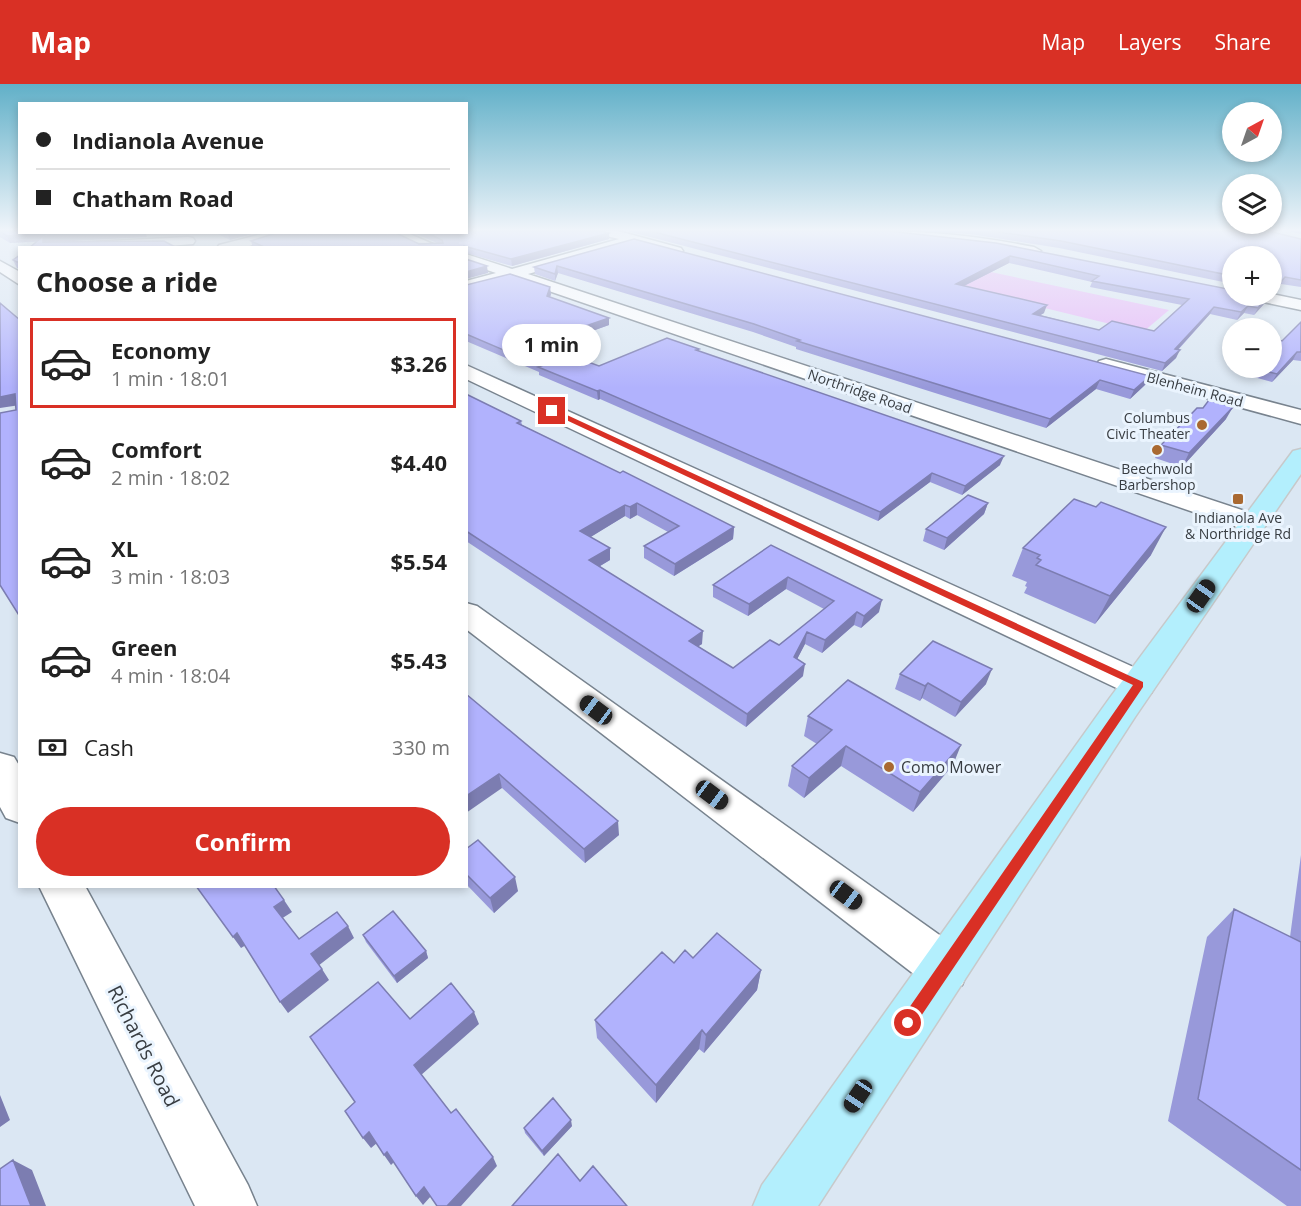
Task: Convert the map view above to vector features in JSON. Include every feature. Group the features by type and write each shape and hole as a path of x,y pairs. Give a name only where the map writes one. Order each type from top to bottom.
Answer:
{"main road":[{"path":"783,1206 1139,684 1301,456"}],"street":[{"name":"Northridge Road","path":"543,283 1252,524"},
{"path":"1282,301 1301,305"},
{"name":"Blenheim Road","path":"1092,362 1301,417"},
{"path":"468,372 1139,684"},
{"path":"468,614 945,968"},
{"path":"0,768 18,802"},
{"name":"Richards Road","path":"62,888 227,1206"}],"shaded area":[{"path":"944,283 1044,283 1169,310 1143,332"}],"building":[{"path":"539,283 550,287 547,296 609,318 536,343 599,366 667,338 1004,456 965,486 932,473 880,512 600,390 597,391 538,367 541,366 468,335 468,284"},
{"path":"616,283 801,283 1150,376 1134,390 1100,380 1050,419 797,341 800,340"},
{"path":"854,283 957,283 1047,305 1033,314 1099,330 1112,321 1154,331 1189,299 1105,283 1200,283 1222,288 1222,306 1248,306 1241,312 1214,307 1175,349 1180,350 1165,363"},
{"path":"0,303 18,318 18,614 0,585 0,413 16,410 15,394 0,397"},
{"path":"1301,322 1301,352 1297,352 1282,368 1282,341"},
{"path":"468,395 521,421 517,423 620,473 623,471 734,527 675,564 644,546 679,526 637,503 630,507 625,505 580,531 610,548 589,560 703,631 689,641 733,668 770,640 779,645 834,601 788,577 749,604 713,585 771,545 882,600 864,616 857,612 825,640 807,632 794,657 805,664 747,714 468,532"},
{"path":"1209,400 1233,407 1189,453 1161,445 1197,408 1203,408"},
{"path":"968,495 988,503 947,538 926,529"},
{"path":"1074,499 1096,507 1101,502 1166,527 1110,596 1036,565 1041,560 1037,558 1040,555 1023,548"},
{"path":"933,641 992,669 961,702 928,683 925,686 900,674"},
{"path":"848,680 961,745 920,792 846,746 809,778 792,766 832,730 808,716"},
{"path":"468,696 618,821 584,849 499,774 468,795"},
{"path":"478,840 515,877 490,898 468,876 468,848"},
{"path":"197,888 275,888 284,900 274,907 299,939 337,912 348,926 311,954 322,969 280,1002 237,933 233,937"},
{"path":"1234,909 1301,942 1301,1170 1198,1099"},
{"path":"393,911 426,951 394,976 363,935"},
{"path":"717,933 761,970 706,1035 702,1030 656,1085 595,1020 662,952 674,963 685,950 693,958"},
{"path":"378,982 410,1019 451,983 474,1012 414,1065 451,1113 456,1109 493,1157 447,1206 437,1206 424,1187 416,1196 387,1152 384,1155 369,1132 363,1138 345,1111 355,1102 310,1037"},
{"path":"553,1098 571,1120 542,1151 524,1128"},
{"path":"558,1154 580,1181 593,1166 627,1206 512,1206"},
{"path":"13,1160 31,1206 0,1206 0,1169"}],"place":[{"name":"Columbus Civic Theater","path":"1202,425"},
{"name":"Beechwold Barbershop","path":"1157,450"},
{"name":"Indianola Ave & Northridge Rd","path":"1238,499"},
{"name":"Como Mower","path":"889,767"}],"route":[{"path":"552,411 1139,684 908,1023"}]}
